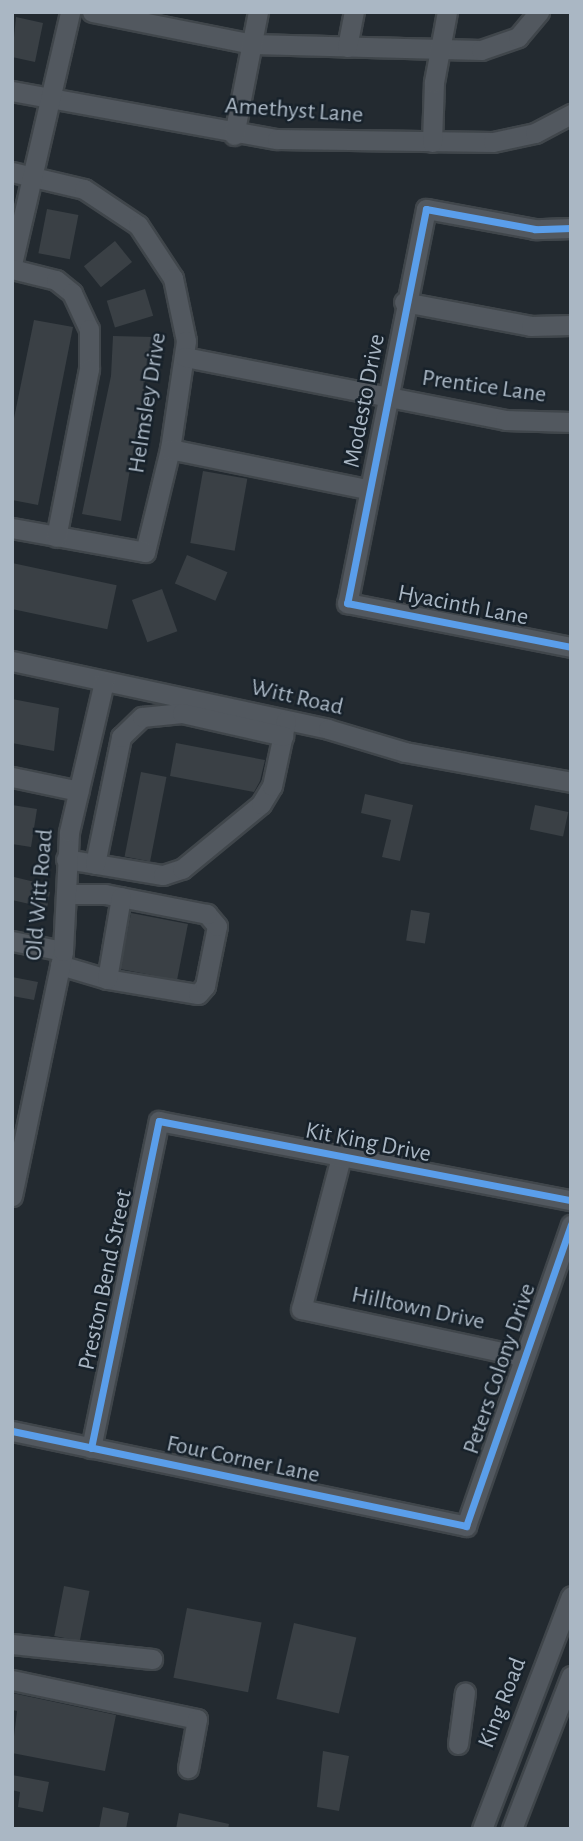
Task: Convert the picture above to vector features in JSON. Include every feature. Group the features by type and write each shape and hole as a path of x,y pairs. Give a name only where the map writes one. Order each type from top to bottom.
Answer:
{"street":[{"path":"12,528 56,537 89,369 89,329 72,293 56,280 12,266 21,174 53,99 70,12"},
{"path":"92,12 164,19 252,44 439,50 502,47 526,30 539,12"},
{"path":"234,135 258,12"},
{"path":"347,47 354,12"},
{"path":"432,142 439,50 447,12"},
{"name":"Amethyst Lane","path":"12,91 234,135 432,142 507,140 535,133 571,114"},
{"name":"Helmsley Drive","path":"21,174 69,184 113,204 148,237 166,263 182,309 185,357 170,449 145,552 56,537"},
{"name":"Modesto Drive","path":"347,603 404,302 426,209 535,229 571,228"},
{"path":"404,302 531,326 571,325"},
{"name":"Prentice Lane","path":"185,357 505,420 571,422"},
{"path":"170,449 368,489"},
{"name":"Hyacinth Lane","path":"347,603 571,647"},
{"name":"Witt Road","path":"12,661 104,681 284,728 571,782"},
{"name":"Old Witt Road","path":"12,1196 61,958 68,894 66,859 104,681"},
{"path":"66,859 95,864 163,875 181,869 261,804 271,786 284,728 182,713 142,717 121,737 95,864"},
{"path":"12,777 79,791"},
{"path":"12,940 107,979 198,994 205,986 217,926 207,914 121,897 68,894"},
{"path":"107,979 121,897"},
{"name":"Kit King Drive","path":"159,1121 571,1200"},
{"name":"Preston Bend Street","path":"90,1448 159,1121"},
{"name":"Hilltown Drive","path":"341,1157 301,1310 524,1357"},
{"name":"Peters Colony Drive","path":"466,1526 571,1225"},
{"name":"Four Corner Lane","path":"12,1431 466,1526"},
{"name":"King Road","path":"482,1829 571,1596"},
{"path":"12,1644 152,1659"},
{"path":"512,1829 571,1676"},
{"path":"12,1680 197,1719 188,1768"},
{"path":"458,1744 465,1692"}],"building":[{"path":"16,17 43,23 35,62 12,57"},
{"path":"47,209 78,215 70,259 38,253"},
{"path":"115,241 132,262 101,287 84,266"},
{"path":"145,289 153,316 115,327 107,301"},
{"path":"34,320 73,327 38,505 12,500 12,428"},
{"path":"113,336 153,337 121,521 82,514 111,376"},
{"path":"203,471 247,479 235,551 190,543"},
{"path":"187,555 228,572 215,601 175,584"},
{"path":"12,563 117,585 107,629 12,609"},
{"path":"162,589 177,631 147,642 132,600"},
{"path":"12,699 59,708 54,751 12,743"},
{"path":"176,743 265,760 260,781 254,792 170,776"},
{"path":"141,772 167,777 150,861 125,856"},
{"path":"365,794 413,805 400,861 382,857 391,820 361,813"},
{"path":"12,805 37,809 31,847 12,844"},
{"path":"535,805 568,812 563,837 530,829"},
{"path":"14,877 39,883 37,889 50,892 47,908 12,900"},
{"path":"411,910 430,913 425,944 406,941"},
{"path":"131,913 188,924 177,980 120,969"},
{"path":"12,977 38,982 34,1000 12,996"},
{"path":"64,1586 90,1591 80,1641 54,1636"},
{"path":"187,1608 262,1623 248,1692 173,1678"},
{"path":"294,1623 356,1637 339,1713 276,1699"},
{"path":"12,1693 116,1715 105,1771 12,1753 17,1711 12,1710"},
{"path":"323,1751 349,1756 339,1811 317,1807"},
{"path":"12,1775 49,1782 43,1812 18,1807 20,1792 12,1790"},
{"path":"103,1807 129,1813 126,1829 99,1829"},
{"path":"179,1813 229,1824 228,1829 176,1829"}],"cycle path":[{"path":"571,228 535,229 426,209 347,603 571,647"},
{"path":"91,1448 159,1121 571,1200"},
{"path":"12,1431 466,1526 571,1225"}]}
